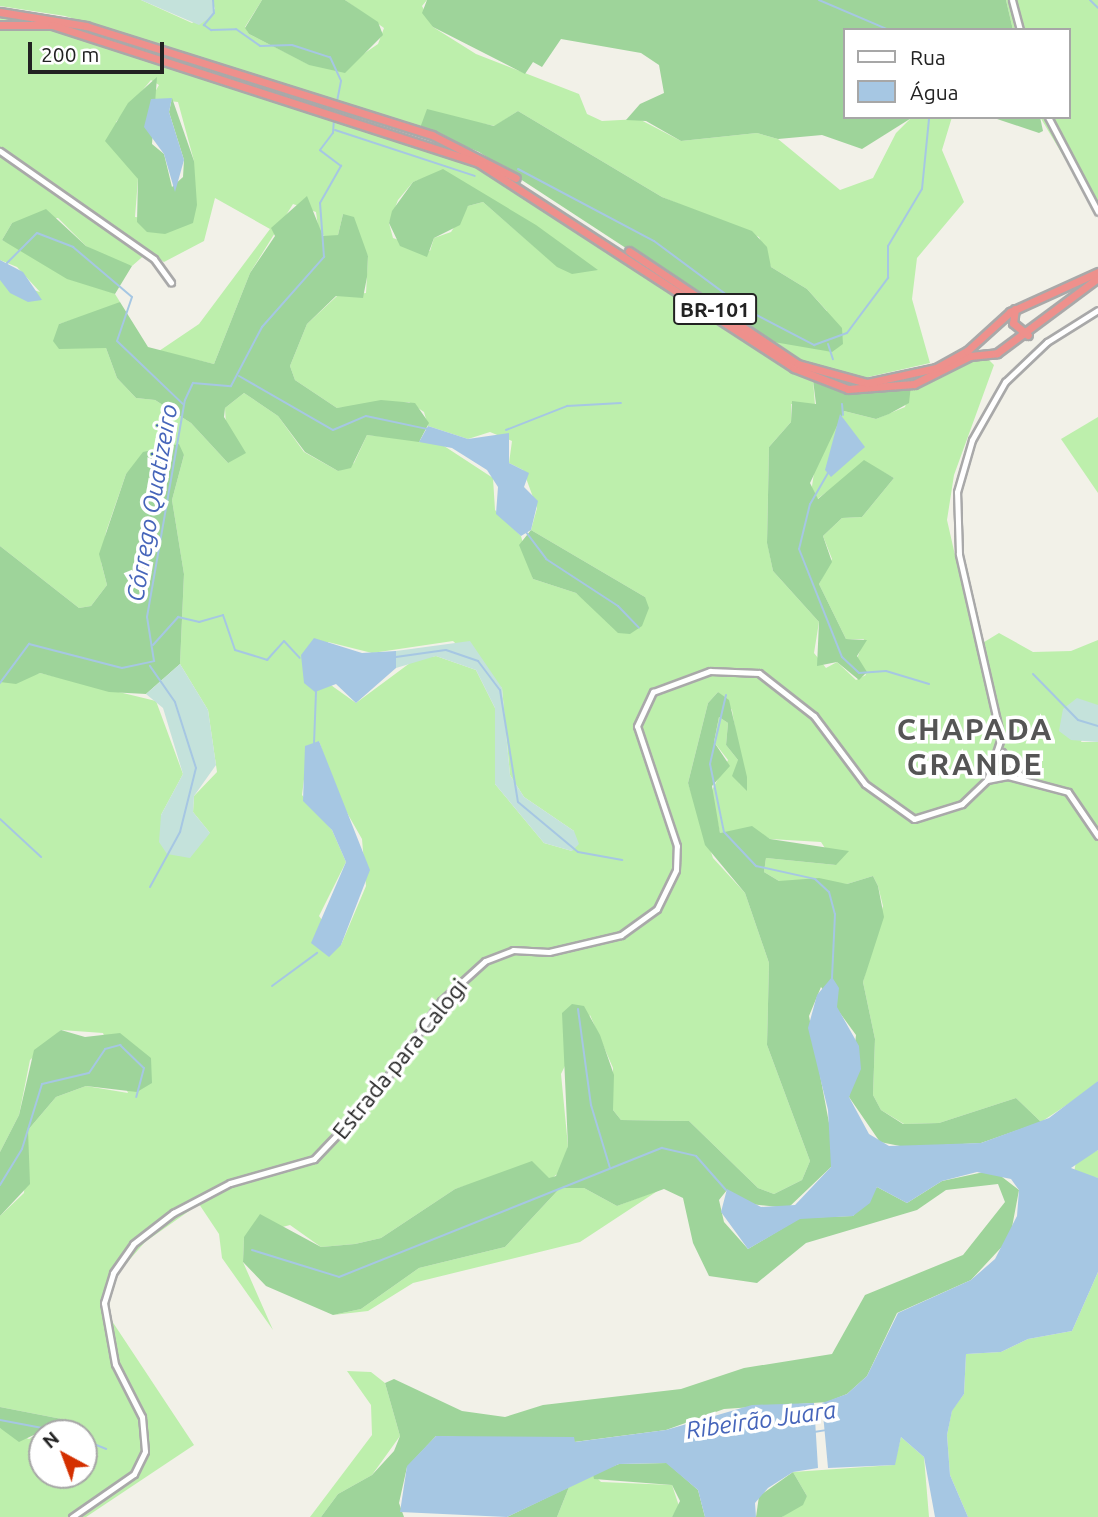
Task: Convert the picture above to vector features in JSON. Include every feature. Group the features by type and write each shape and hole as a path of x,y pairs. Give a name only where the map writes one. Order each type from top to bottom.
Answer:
{"highway":[{"name":"BR-101","path":"0,12 86,26 350,109 482,156 822,375 867,383 920,375 967,351 1015,309 1096,278"},
{"name":"BR-101","path":"0,25 52,25 477,162 819,379 848,389 898,387 1028,335 1096,278"},
{"path":"1015,309 1013,323 1028,335"}],"street":[{"path":"1012,0 1019,28"},
{"path":"1049,119 1098,212"},
{"path":"0,151 155,259 171,282"},
{"path":"1023,779 1002,752 987,660 958,554 957,492 972,440 1004,383 1047,342 1098,310"},
{"name":"Estrada para Calogi","path":"72,1517 134,1474 145,1451 142,1417 115,1364 104,1303 113,1273 133,1244 173,1213 230,1183 314,1159 374,1096 441,1001 485,961 621,935 657,909 676,870 677,846 637,726 653,692 709,671 759,673 814,716 865,784 914,819 962,804 987,780 1002,752"},
{"path":"987,780 1023,779 1068,792 1098,836"}],"green space":[{"path":"0,0 141,0 192,23 215,9 212,0 262,0 245,27 249,34 310,65 353,61 378,44 384,28 345,0 427,0 422,6 433,27 476,54 579,94 587,114 602,121 639,119 681,141 757,133 778,139 840,190 873,178 896,133 910,119 951,119 942,150 964,202 917,258 912,299 930,363 864,378 829,374 789,354 768,341 787,343 827,311 807,289 771,267 759,237 662,197 518,111 495,126 454,118 420,128 65,16 0,6"},
{"path":"262,0 345,0 378,22 383,35 345,73 309,65 249,34 245,28"},
{"path":"427,0 1006,0 1013,28 842,28 842,119 910,119 862,149 822,135 778,139 757,133 681,141 646,121 626,120 640,104 664,93 659,65 641,53 561,39 542,67 533,62 525,74 433,27 422,13"},
{"path":"1006,0 1098,0 1098,214 1041,119 1070,119 1070,28 1013,28"},
{"path":"0,17 44,24 459,161 504,181 813,380 815,405 791,404 791,422 769,447 767,542 773,571 819,622 814,653 826,668 837,662 856,680 866,675 857,659 864,639 846,639 819,584 832,559 823,536 842,518 862,517 894,478 867,463 817,499 811,493 815,466 844,411 876,419 905,407 911,385 980,351 994,365 954,475 947,520 976,647 999,633 1033,652 1071,651 1098,640 1098,705 1081,742 1098,742 1098,1081 1091,1089 1041,1122 1016,1098 939,1123 904,1124 881,1110 873,1095 875,1039 863,982 883,906 878,886 873,876 847,884 779,881 764,872 766,858 836,865 821,842 770,839 753,829 720,833 711,792 728,760 714,742 719,717 728,723 726,745 738,760 740,787 738,746 732,710 718,692 708,703 688,783 713,858 745,893 769,963 767,1045 810,1161 802,1180 774,1194 758,1188 689,1121 621,1120 613,1110 613,1068 590,1015 561,1074 568,1146 560,1172 552,1178 493,1177 455,1189 381,1238 355,1244 321,1247 290,1225 244,1237 243,1262 273,1330 222,1258 219,1234 199,1204 145,1242 111,1281 106,1312 194,1445 86,1517 0,1517 0,1428 28,1439 28,1489 98,1489 98,1419 62,1419 0,1407 0,1216 24,1193 28,1130 56,1097 86,1086 128,1093 103,1033 61,1030 30,1060 19,1115 0,1152 0,682 40,673 156,701 183,774 161,815 210,833 193,812 194,796 217,772 208,710 180,664 184,574 172,500 184,455 170,444 156,447 126,474 106,532 101,562 107,585 91,606 79,608 0,546 0,280 40,292 17,267 0,260","holes":["151,80 159,85 151,99 178,102 194,161 193,223 135,217 138,179 116,122","438,173 597,270 543,254 483,202 468,206 451,232 434,238 430,251 393,238 389,223 398,200 413,182","215,198 270,229 199,324 159,351 214,364 250,273 293,204 316,212 319,234 330,238 338,235 343,214 368,256 366,293 337,296 307,324 290,366 295,380 337,408 409,402 424,412 428,426 468,439 490,432 512,441 509,463 523,470 537,508 531,530 645,597 598,611 576,593 533,579 521,536 495,510 493,478 438,442 367,435 354,463 338,471 304,452 278,416 244,393 225,408 228,463 191,423 155,400 136,398 117,378 106,348 59,324 113,307 120,302 115,294 2,240 12,223 58,218 86,246 118,263 132,266 148,252 164,262 204,241","453,641 502,688 510,775 524,797 574,831 572,851 544,843 495,784 495,708 476,670 436,656 414,660 356,703 328,683 328,642 372,653","319,741 338,797 362,839 366,886 341,945 319,916 346,862 332,830 302,795 306,764"]},
{"path":"157,77 152,144 164,154 172,187 183,177 184,160 169,112 172,98 194,161 197,205 193,223 165,234 147,232 137,222 138,179 105,141 128,103"},
{"path":"427,109 494,126 518,111 662,197 752,231 767,247 771,267 807,289 842,328 843,344 832,352 768,341 479,152 420,128"},
{"path":"997,119 1040,119 1043,131 1039,133"},
{"path":"443,169 536,225 598,270 572,274 557,267 483,202 468,206 460,225 434,238 427,257 400,246 389,223 392,211 413,182"},
{"path":"307,196 323,236 338,235 343,214 354,217 368,256 367,277 363,298 336,296 307,324 290,366 295,380 337,408 381,400 415,403 429,423 419,442 367,435 351,468 338,471 305,452 278,416 244,393 225,408 224,417 246,453 228,463 191,423 155,400 136,398 117,378 106,348 59,349 53,341 59,324 120,302 148,347 214,364 250,273 275,236 271,228"},
{"path":"46,209 86,246 132,266 115,294 67,279 2,240 12,223"},
{"path":"813,380 831,386 911,385 909,403 889,414 876,419 844,411 810,483 818,499 864,460 894,478 862,517 842,518 823,536 832,562 819,584 846,639 867,640 857,656 867,672 859,680 837,662 817,666 819,622 773,571 767,543 769,447 791,422 792,401 816,404"},
{"path":"1098,417 1098,493 1061,439"},
{"path":"179,444 184,455 172,500 184,574 180,664 146,694 109,692 40,673 16,684 0,682 0,546 79,608 91,606 107,585 99,554 126,474 143,452"},
{"path":"531,530 645,597 649,608 642,626 630,634 618,633 576,593 533,579 519,545"},
{"path":"718,692 729,700 747,777 747,791 732,776 738,760 726,745 728,723 719,717 714,742 730,766 712,786 720,833 752,826 770,839 849,851 836,865 766,858 764,872 779,881 819,878 847,884 873,876 878,886 884,917 863,982 875,1039 873,1095 881,1110 903,1124 939,1123 1016,1098 1041,1122 981,1143 905,1147 880,1142 849,1097 856,1035 821,987 809,1016 832,1139 831,1167 788,1208 750,1204 727,1190 719,1200 724,1222 748,1249 800,1218 853,1216 877,1187 907,1203 942,1181 993,1170 1019,1190 1010,1238 971,1280 897,1313 867,1376 847,1394 827,1402 724,1409 666,1430 574,1442 436,1436 407,1467 399,1503 404,1517 321,1517 338,1494 372,1475 394,1451 400,1436 385,1383 394,1379 462,1411 505,1417 543,1405 681,1389 744,1368 832,1354 865,1295 963,1255 1005,1202 998,1184 946,1190 917,1210 806,1243 757,1283 709,1276 693,1243 683,1198 664,1189 617,1206 584,1188 560,1188 505,1247 419,1268 361,1309 333,1315 266,1286 243,1262 244,1237 260,1214 321,1247 355,1244 381,1238 455,1189 532,1161 549,1178 556,1176 568,1146 562,1013 572,1004 584,1006 600,1035 614,1075 613,1110 621,1120 689,1121 758,1188 774,1194 802,1180 810,1161 767,1045 769,963 745,893 705,845 688,783 708,703"},
{"path":"61,1030 85,1037 120,1033 151,1058 152,1083 137,1092 86,1086 56,1097 28,1130 30,1184 0,1216 0,1152 19,1115 34,1050"},
{"path":"1098,1150 1098,1178 1074,1173 1076,1161"},
{"path":"560,1188 584,1188 617,1206 659,1190 580,1242 413,1283 368,1311 333,1315 361,1309 419,1268 505,1247"},
{"path":"1098,1272 1098,1517 968,1517 950,1475 947,1435 952,1410 964,1394 966,1354 1001,1352 1028,1339 1072,1331"},
{"path":"347,1371 371,1372 385,1383 400,1436 372,1475 338,1494 321,1517 310,1517 372,1435 371,1405"},
{"path":"0,1407 62,1419 28,1419 28,1438 19,1442 0,1428"},
{"path":"901,1437 924,1457 929,1517 782,1517 807,1496 793,1472 894,1465"},
{"path":"667,1463 698,1490 705,1517 672,1517 680,1501 672,1485 594,1479 593,1474 619,1464"},
{"path":"793,1472 807,1496 803,1505 782,1517 756,1517 759,1496"},
{"path":"593,1474 601,1482 672,1485 679,1506 672,1517 557,1517 569,1487"},
{"path":"569,1487 557,1517 507,1517"}],"shaded area":[{"path":"141,0 212,0 215,14 199,25"},
{"path":"470,641 502,688 510,775 524,797 574,831 579,844 572,851 544,843 495,784 495,708 476,670 436,656 396,668 396,651"},
{"path":"180,664 208,710 216,765 194,796 193,812 210,833 190,858 167,854 159,842 161,815 183,774 163,708 146,694"},
{"path":"1077,698 1098,705 1098,742 1071,740 1059,731 1063,709"}],"water":[{"path":"172,98 169,112 184,160 175,192 164,154 144,127 151,99"},
{"path":"0,260 23,272 42,300 28,302 10,293 0,280"},
{"path":"840,414 865,447 831,477 825,470"},
{"path":"428,426 468,439 509,433 509,463 529,473 524,487 538,501 531,530 521,536 496,514 498,487 487,470 452,448 419,442"},
{"path":"314,638 362,653 396,651 396,668 356,703 336,684 315,692 304,683 301,655"},
{"path":"319,741 370,870 341,945 329,957 311,943 346,862 332,830 303,801 305,746"},
{"path":"832,977 839,988 837,1007 859,1046 861,1069 849,1097 869,1134 889,1146 981,1143 1049,1118 1098,1081 1098,1150 1071,1168 1098,1178 1098,1272 1072,1331 1028,1339 1001,1352 966,1354 964,1394 952,1411 947,1435 950,1475 968,1517 935,1517 924,1457 901,1437 895,1465 828,1468 822,1403 847,1394 867,1376 898,1313 971,1280 995,1259 1017,1216 1019,1190 1011,1179 977,1172 942,1181 907,1203 877,1187 870,1203 853,1216 800,1219 748,1249 721,1212 727,1189 761,1207 795,1205 831,1167 828,1110 808,1028 817,995"},
{"path":"814,1403 818,1468 793,1472 768,1488 755,1503 756,1517 705,1517 698,1490 666,1463 619,1464 507,1517 400,1512 407,1466 436,1436 574,1437 575,1442 666,1430 752,1405"}],"waterway":[{"name":"Córrego Quatizeiro","path":"213,0 214,13 204,25 211,30 236,29 260,46 292,45 330,57 341,81 337,101"},
{"path":"819,0 884,28"},
{"path":"1090,0 1098,8"},
{"path":"518,169 654,241 747,310 814,345 847,333 888,278 888,246 922,189 929,119"},
{"name":"Córrego Quatizeiro","path":"0,683 29,644 122,668 154,661 147,617 185,400 193,383 231,386 262,327 324,257 320,203 341,166 320,150 333,133 334,120"},
{"path":"335,130 475,176"},
{"path":"7,263 37,233 73,247 132,297 117,341 183,404"},
{"path":"828,344 833,359"},
{"path":"239,376 333,430 366,416 427,429"},
{"path":"506,430 567,406 621,403"},
{"path":"842,404 843,415"},
{"path":"828,473 810,504 799,549 842,657 859,673 886,671 929,684"},
{"path":"526,532 546,559 618,606 639,628"},
{"path":"153,645 178,617 199,622 223,615 235,650 267,660 284,641 300,658"},
{"path":"396,657 446,650 478,661 500,690 518,802 578,852 622,860"},
{"path":"150,666 175,702 196,768 180,832 150,887"},
{"path":"1033,674 1078,720 1098,726"},
{"path":"314,744 316,691"},
{"path":"726,695 710,764 724,832 756,866 815,879 829,892 835,914 832,978"},
{"path":"0,819 41,857"},
{"path":"272,986 317,953"},
{"path":"578,1009 591,1105 610,1168"},
{"path":"0,1185 22,1149 42,1084 89,1073 105,1049 120,1045 144,1068 136,1097"},
{"path":"252,1250 339,1277 662,1148 696,1156 726,1190"},
{"path":"0,1420 28,1425"},
{"name":"Ribeirão Juara","path":"814,1432 826,1430"},
{"path":"98,1446 106,1449"}],"district":[{"name":"CHAPADA GRANDE","path":"975,746"}]}
